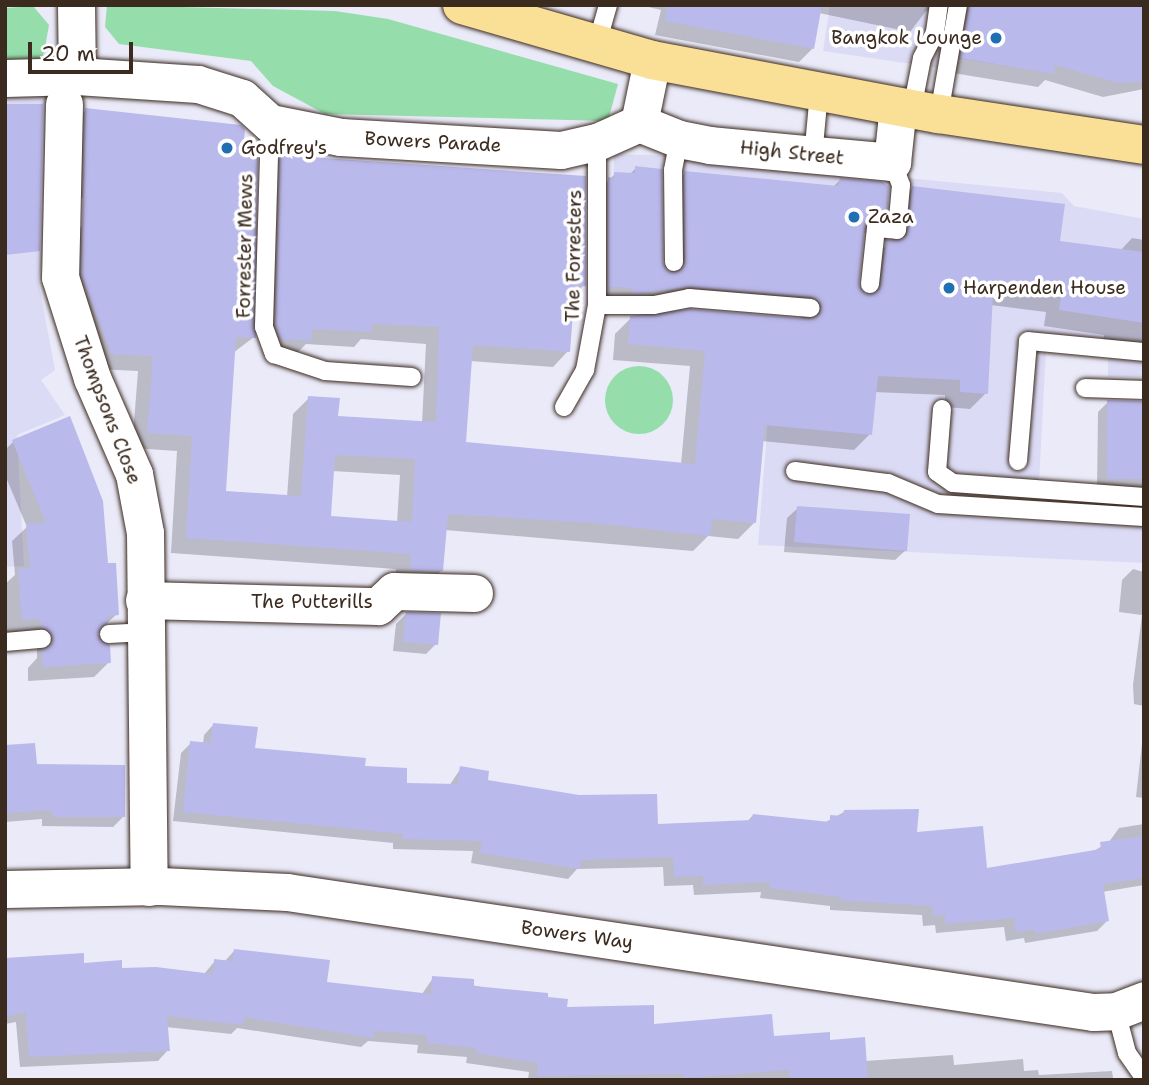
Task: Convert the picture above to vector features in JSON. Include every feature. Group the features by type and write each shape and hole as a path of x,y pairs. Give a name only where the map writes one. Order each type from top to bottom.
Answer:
{"main road":[{"path":"463,5 529,14 597,44 652,60 916,110 1144,145"}],"street":[{"path":"70,90 76,5"},
{"path":"597,142 639,123 652,60"},
{"path":"5,78 70,90 198,84 242,98 270,123"},
{"name":"Thompsons Close","path":"70,90 60,277 92,379 141,501 149,887"},
{"path":"892,162 916,110"},
{"name":"Bowers Parade","path":"270,123 341,137 561,150 597,142"},
{"name":"High Street","path":"639,123 679,139 813,157 892,162"},
{"name":"The Putterills","path":"145,616 378,606 394,591 474,593"},
{"name":"Bowers Way","path":"5,889 149,887 287,891 1130,1005"}],"lane":[{"path":"597,44 608,5"},
{"path":"916,110 922,58 935,32 939,5"},
{"path":"916,110 958,5"},
{"path":"813,157 819,92"},
{"name":"Forrester Mews","path":"270,123 264,327 274,354 325,372 412,377"},
{"path":"674,262 674,170 679,139"},
{"name":"The Forresters","path":"564,407 584,370 597,306 597,142"},
{"path":"870,284 876,229 897,230 901,185 892,162"},
{"path":"597,306 654,305 689,298 811,308"},
{"path":"1018,461 1028,341 1144,352"},
{"path":"1085,388 1144,390"},
{"path":"942,409 937,472 953,483 1144,497"},
{"path":"795,471 888,483 938,504 1144,517"},
{"path":"109,634 145,616"},
{"path":"5,642 41,639"},
{"path":"1130,1005 1127,1054 1144,1077"}],"shaded area":[{"path":"830,5 1063,5 1052,73 943,56 939,68 823,51"},
{"path":"56,93 50,226 38,279 55,370 41,380 65,415 17,435 24,566 5,567 5,98"},
{"path":"614,154 680,156 1062,193 1074,206 1144,219 1144,377 1108,377 1108,355 1046,350 1039,483 956,477 955,493 1144,505 1144,563 758,545 776,318 678,311 665,289 611,287"}],"green space":[{"path":"107,5 335,11 388,19 618,84 608,121 325,114 273,86 251,61 119,44 105,27"},
{"path":"33,6 49,25 44,53 36,65 5,66 5,8"},
{"path":"639,366 652,369 663,376 670,387 673,400 670,413 663,424 652,431 639,434 626,431 615,424 608,413 605,400 608,387 615,376 626,369"}],"building":[{"path":"667,5 822,5 814,49 665,21"},
{"path":"969,5 1144,5 1144,81 1119,83 1055,65 1054,74 960,58"},
{"path":"5,104 43,104 40,251 5,255"},
{"path":"85,108 241,125 245,129 243,153 258,154 256,338 236,337 226,491 301,496 308,396 340,398 338,416 436,422 439,327 372,324 371,332 312,329 311,341 281,339 275,325 280,155 586,176 586,286 575,286 570,352 473,345 466,442 695,464 705,351 628,344 630,316 690,309 810,319 821,314 821,303 812,297 690,287 632,294 632,288 608,287 608,177 614,178 614,172 635,173 635,166 662,169 663,262 669,272 680,271 685,263 684,171 838,186 840,178 883,182 889,187 887,218 872,217 865,227 859,283 864,294 880,290 886,240 907,236 912,186 1065,204 1060,241 1144,252 1144,323 1059,310 1061,297 999,289 999,294 993,294 988,394 960,392 960,380 878,376 872,435 765,425 756,523 712,519 710,536 593,523 448,514 443,571 410,570 411,554 186,538 192,436 147,433 153,356 111,354 81,274","holes":["335,455 415,459 412,522 331,516"]},
{"path":"1107,400 1144,401 1144,479 1107,479"},
{"path":"70,416 103,501 108,563 116,563 119,615 108,616 108,623 98,634 110,645 111,663 43,667 42,650 52,644 53,637 41,628 40,619 22,620 18,569 30,568 26,524 46,523 12,440"},
{"path":"797,506 910,514 907,551 794,542"},
{"path":"406,612 441,613 438,645 403,642"},
{"path":"213,723 258,727 255,748 366,758 365,766 407,768 407,783 457,784 460,766 489,771 488,780 579,795 657,794 658,824 752,820 753,814 830,822 830,815 843,816 844,810 919,809 917,832 983,826 987,868 1101,849 1100,842 1144,836 1144,878 1103,884 1109,921 1035,934 1034,929 1016,932 1014,918 945,924 945,915 933,916 932,906 839,900 840,897 770,888 770,882 703,885 703,876 674,877 673,857 581,860 580,869 480,853 482,841 402,839 403,834 183,812 190,741 211,743"},
{"path":"35,743 37,764 125,765 125,817 52,817 52,810 5,813 5,745"},
{"path":"234,949 330,960 327,982 431,994 432,976 474,979 474,986 548,993 548,997 568,999 567,1007 654,1005 654,1024 772,1014 774,1036 830,1032 830,1040 865,1037 868,1080 790,1080 789,1070 684,1078 683,1074 537,1076 538,1063 476,1053 476,1048 427,1043 427,1035 374,1031 373,1038 244,1017 243,1025 167,1016 170,1051 29,1057 26,1012 5,1017 5,958 84,953 84,963 122,960 122,968 156,967 213,974 214,959 232,961"}],"place":[{"name":"Bangkok Lounge","path":"996,38"},
{"name":"Godfrey's","path":"227,148"},
{"name":"Zaza","path":"854,217"},
{"name":"Harpenden House","path":"949,288"}]}
